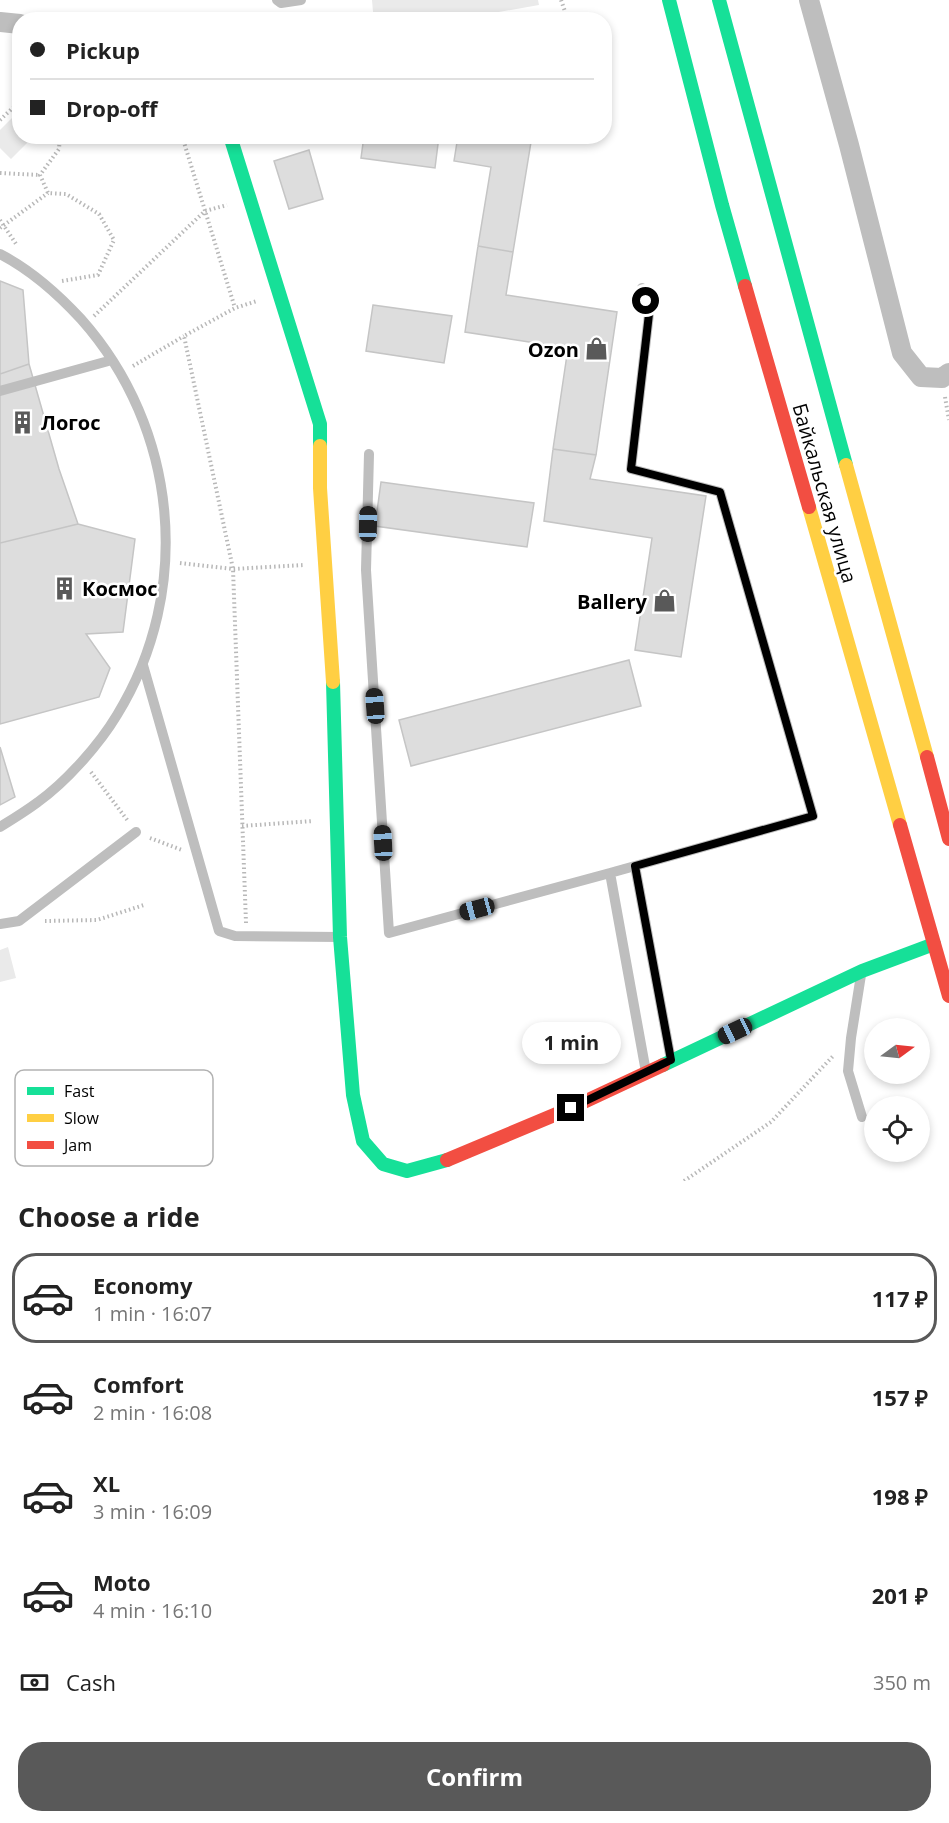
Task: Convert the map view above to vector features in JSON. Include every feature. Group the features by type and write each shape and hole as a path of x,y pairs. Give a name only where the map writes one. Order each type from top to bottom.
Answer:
{"main road":[{"name":"Байкальская улица","path":"669,0 722,205 949,996"},
{"name":"Байкальская улица","path":"719,0 949,840"},
{"path":"233,144 320,424 320,488 332,659 340,937 353,1095 363,1141 383,1164 407,1171 456,1158 571,1108 862,971 934,944"}],"street":[{"path":"808,0 849,145 902,353 921,377 942,378 949,373"}],"lane":[{"path":"277,0 281,3 301,0"},
{"path":"0,254 16,262 61,297 99,340 130,388 152,441 164,496 165,561 159,610 143,665 117,716 83,761 40,801 0,827"},
{"path":"369,454 366,570 389,933 813,816 720,492 631,469 649,314 642,288"},
{"path":"0,391 112,360"},
{"path":"143,665 219,931 235,936 340,937"},
{"path":"0,924 19,921 136,832"},
{"path":"635,866 671,1060"},
{"path":"610,873 646,1072"},
{"path":"862,971 848,1071 862,1118"}],"path":[{"path":"0,120 12,109"},
{"path":"40,175 59,144"},
{"path":"184,144 235,308"},
{"path":"0,173 40,175"},
{"path":"40,175 48,193"},
{"path":"2,226 48,193 66,194 99,214 114,240 98,275 56,282"},
{"path":"85,324 205,211 251,198"},
{"path":"0,220 14,242 22,249"},
{"path":"120,374 235,308 280,292"},
{"path":"184,336 233,569 246,936"},
{"path":"165,561 233,569 326,564"},
{"path":"83,761 136,832 196,856"},
{"path":"242,826 337,819"},
{"path":"19,921 97,920 144,905"},
{"path":"684,1181 771,1122 851,1038"}],"shaded area":[{"path":"372,0 538,0 539,5 499,12 373,12"},
{"path":"12,118 12,144 26,144 11,159 0,148 0,130"},
{"path":"8,947 16,978 0,982 0,950"}],"building":[{"path":"363,144 438,144 435,168 361,158"},
{"path":"457,144 531,144 513,252 478,246 491,167 454,161"},
{"path":"309,150 323,199 289,209 274,161"},
{"path":"478,246 513,252 506,295 617,312 596,455 553,449 568,348 465,332"},
{"path":"0,281 23,290 29,364 0,374"},
{"path":"373,305 452,316 444,363 366,351"},
{"name":"Логос","path":"29,364 59,469 78,524 0,543 0,374"},
{"path":"553,449 596,455 590,479 706,496 681,657 635,650 652,538 544,521"},
{"path":"381,482 534,503 527,547 375,526"},
{"name":"Космос","path":"78,524 135,539 123,632 86,634 110,668 99,697 0,724 0,543"},
{"path":"629,660 641,706 411,766 399,720"},
{"path":"0,747 15,797 0,805"}],"traffic: fast":[{"path":"669,0 745,286"},
{"path":"719,0 846,465"},
{"path":"232,144 320,424 320,446"},
{"path":"333,682 340,937 353,1095 363,1141 383,1164 407,1171 447,1160"},
{"path":"663,1065 862,971 934,944"}],"traffic: slow":[{"path":"320,446 320,488 333,682"},
{"path":"846,465 927,757"},
{"path":"809,507 900,825"}],"traffic: jam":[{"path":"745,286 809,507"},
{"path":"927,757 949,839"},
{"path":"900,825 949,996"},
{"path":"447,1160 571,1108 663,1065"}],"place":[{"name":"Ozon","path":"597,349"},
{"name":"Логос","path":"23,422"},
{"name":"Космос","path":"64,588"},
{"name":"Ballery","path":"665,601"}],"route":[{"path":"571,1108 671,1060 635,866 813,816 720,492 631,469 649,314 646,301"}]}
